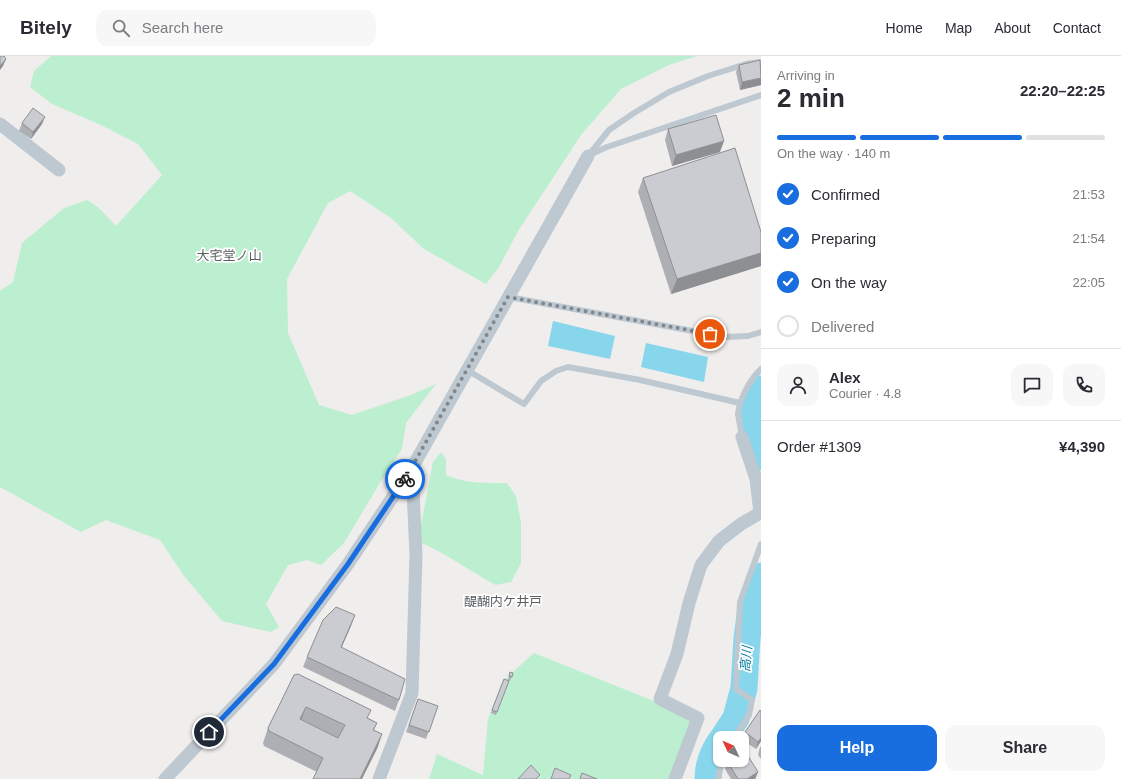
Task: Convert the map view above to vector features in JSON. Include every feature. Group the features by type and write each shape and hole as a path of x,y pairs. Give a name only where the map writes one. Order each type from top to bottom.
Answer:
{"street":[{"path":"0,124 59,170"},
{"path":"165,779 274,664 348,564 412,468 588,156"},
{"path":"675,779 698,718 660,699 677,654 691,595 701,565 720,542 741,524 760,516 756,479 742,436"},
{"path":"379,779 412,694 416,555 412,468"}],"lane":[{"path":"588,156 609,130 669,92 708,76 746,64 761,62"},
{"path":"588,156 607,147 761,95"},
{"path":"508,297 725,337 748,336 761,332"},
{"path":"467,370 524,404 541,381 556,371 568,367 640,380 740,403"},
{"path":"742,436 738,414 740,403 744,392 754,375 761,369"},
{"path":"739,731 749,715 752,700 736,688 740,602 761,544"},
{"path":"718,779 721,767"}],"green space":[{"path":"51,56 697,56 669,65 621,89 581,135 518,231 499,267 486,284 424,249 391,218 350,191 328,203 287,279 288,333 319,405 352,415 411,395 436,384 406,423 402,449 344,543 321,565 307,560 288,565 266,604 279,627 271,632 222,621 184,576 160,540 106,520 81,532 0,487 0,291 13,282 22,243 64,208 87,200 99,208 116,226 162,175 138,144 101,125 52,104 30,87 34,71"},
{"path":"441,452 446,459 446,475 461,480 484,483 507,483 516,496 521,522 521,563 511,582 495,585 442,553 418,541 433,462"},
{"path":"534,653 701,720 677,779 429,779 437,754 483,775 488,719 502,682"}],"water":[{"path":"553,321 615,336 610,359 548,346"},
{"path":"646,343 708,357 704,382 641,367"}],"building":[{"path":"0,56 4,56 6,59 0,66"},
{"path":"760,60 761,78 742,82 739,65"},
{"path":"33,108 45,117 33,132 22,123"},
{"path":"716,115 724,141 676,155 668,129"},
{"path":"735,148 761,232 761,253 677,279 643,178"},
{"path":"336,607 355,615 341,647 405,679 399,700 307,657 323,620"},
{"path":"510,672 513,673 512,677 509,676"},
{"path":"298,674 371,710 367,718 377,723 373,730 382,734 360,779 313,779 323,758 269,731 268,728 294,675","holes":["306,707 345,725 338,738 300,719"]},
{"path":"504,679 509,681 497,712 492,710"},
{"path":"418,699 438,706 429,732 409,725"},
{"path":"760,710 761,738 758,742 749,735 749,731 746,731"},
{"path":"749,757 758,772 747,779 738,779 731,767 749,767"},
{"path":"531,765 540,775 536,779 518,779"},
{"path":"555,768 571,775 569,779 551,779"},
{"path":"582,773 597,779 580,779"}],"waterway":[{"name":"高川","path":"761,389 756,397 753,414 753,422 761,457"},
{"name":"高川","path":"728,731 736,718 744,688 747,638 751,608 761,576"},
{"name":"高川","path":"708,779 713,756"}],"way so far":[{"path":"405,479 508,297 710,334"}],"district":[{"name":"大宅堂ノ山","path":"229,255"},
{"name":"醍醐内ケ井戸","path":"503,601"}],"route":[{"path":"209,732 274,664 348,564 405,479"}]}
